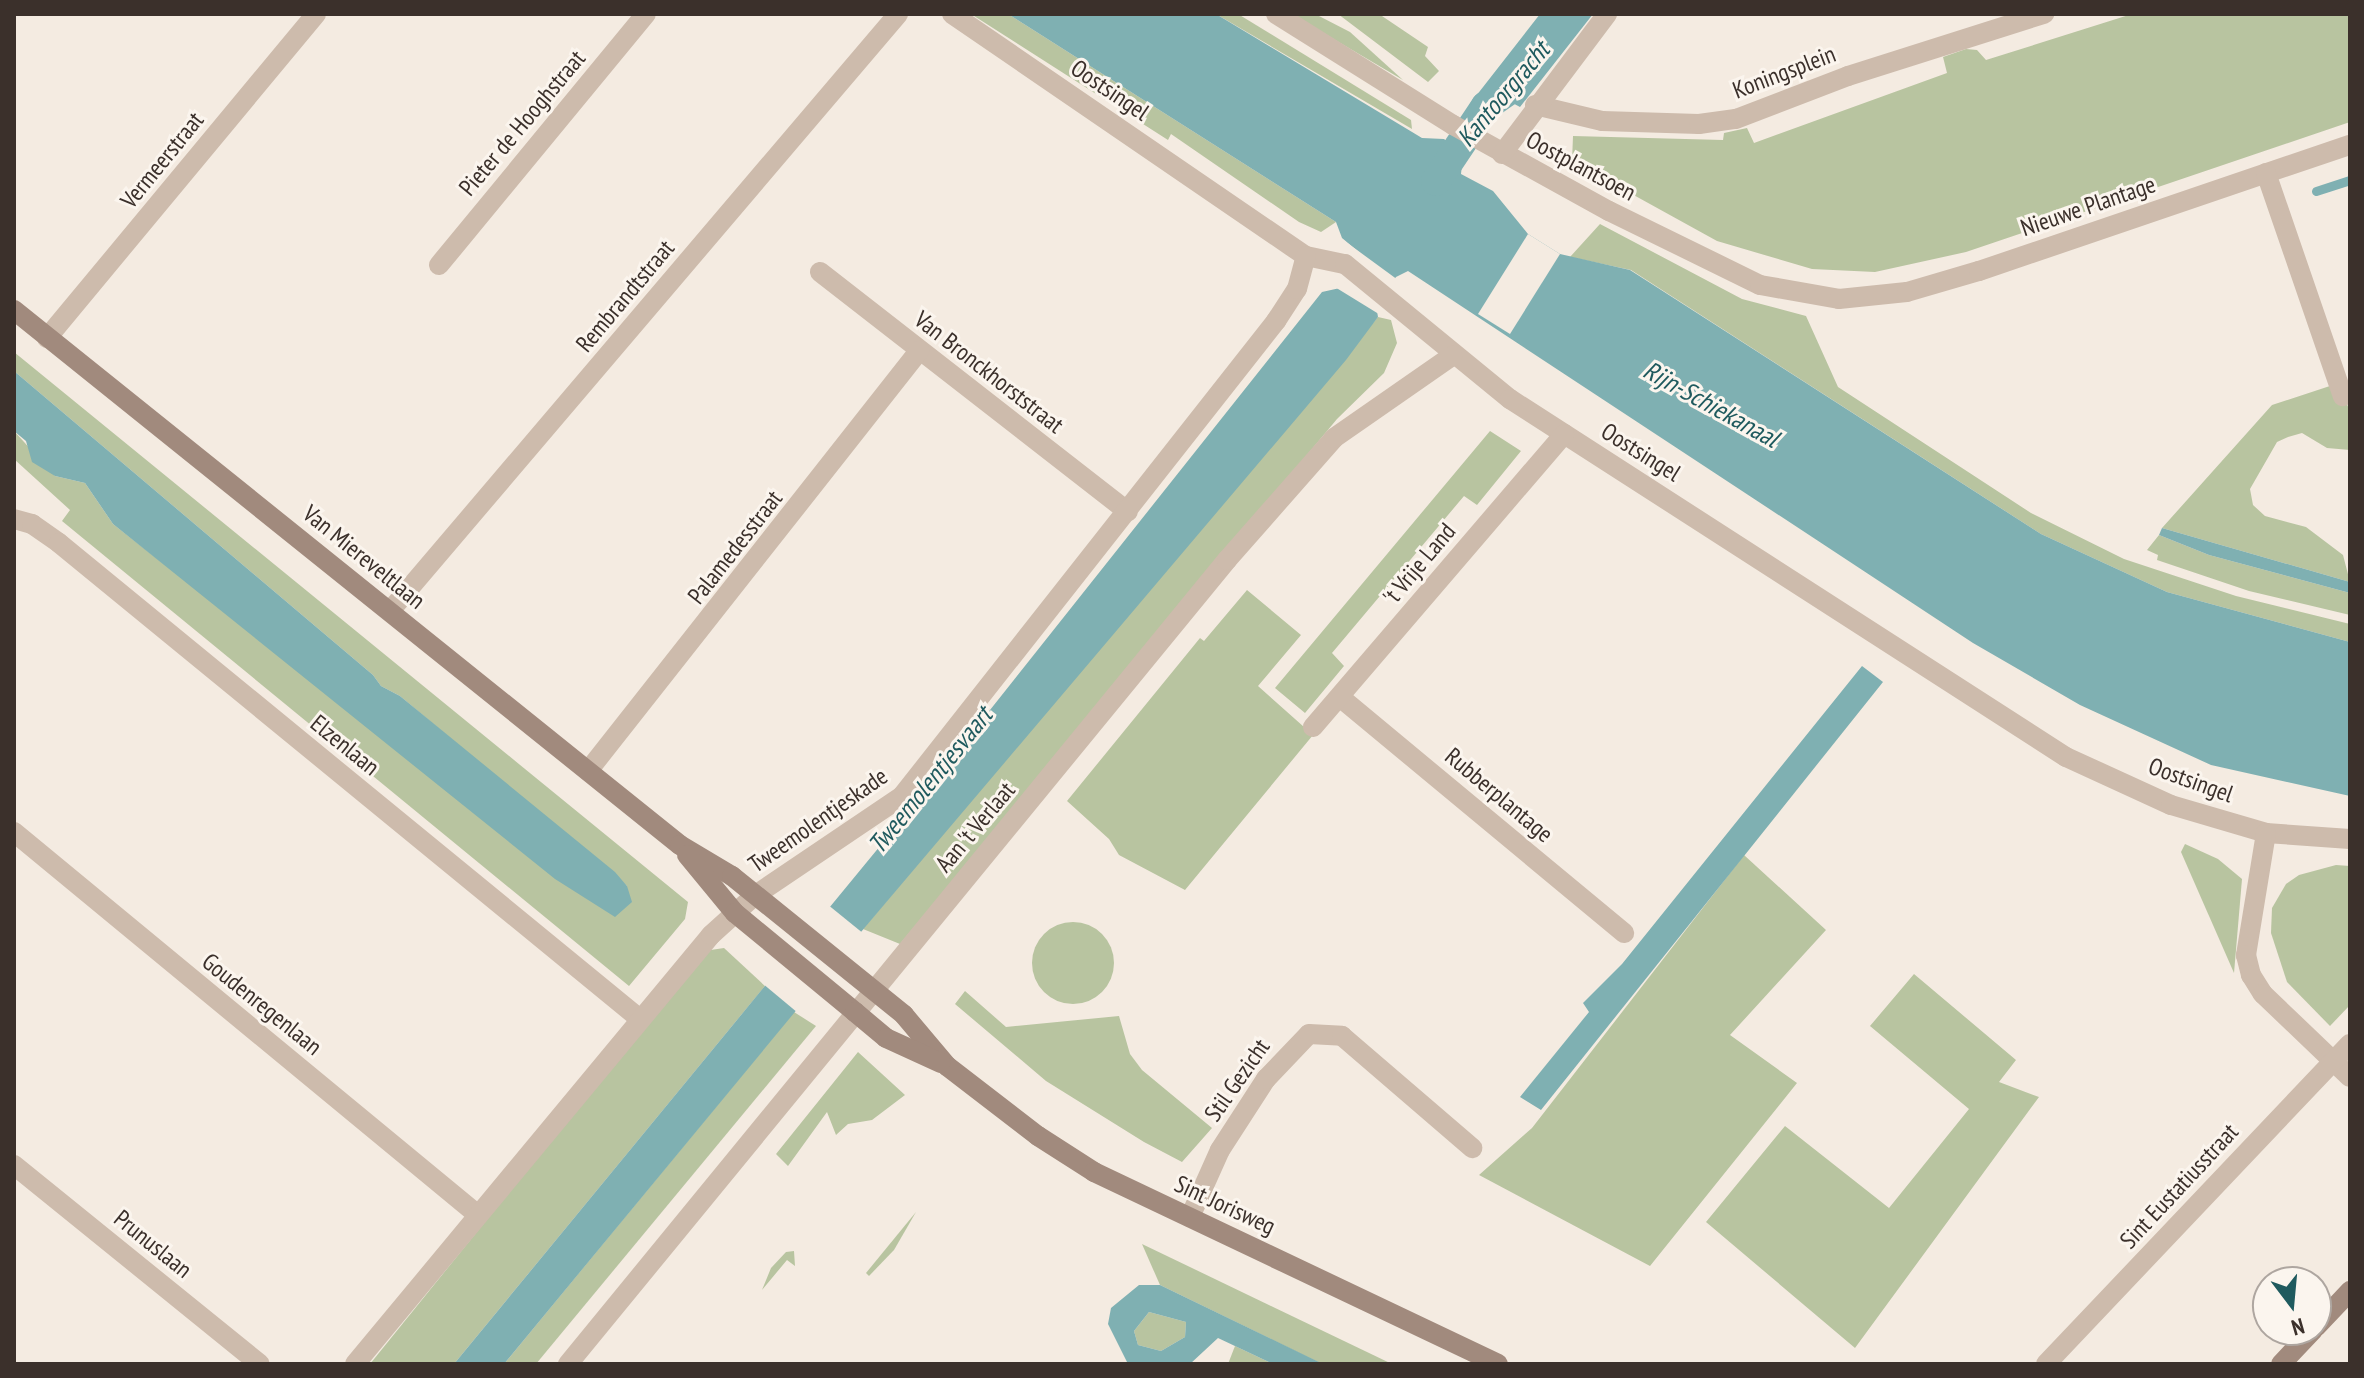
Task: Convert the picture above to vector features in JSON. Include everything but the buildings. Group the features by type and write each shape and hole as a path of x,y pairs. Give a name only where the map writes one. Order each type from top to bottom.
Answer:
{"main road":[{"name":"Van Miereveltlaan","path":"14,310 680,845 732,876 850,973"},
{"name":"Van Miereveltlaan","path":"680,845 735,913 834,993"},
{"name":"Sint Jorisweg","path":"850,973 904,1015 947,1066"},
{"name":"Sint Jorisweg","path":"834,993 886,1038 947,1066 1094,1172 1498,1364"},
{"path":"2332,1311 2350,1291"},
{"path":"2281,1364 2298,1346"}],"street":[{"name":"Vermeerstraat","path":"47,338 316,14"},
{"name":"Pieter de Hooghstraat","path":"439,265 646,14"},
{"name":"Rembrandtstraat","path":"390,611 898,14"},
{"name":"Oostsingel","path":"952,14 1306,256 1345,264 1395,302 1452,356 1564,434 2066,757 2171,805 2266,833 2350,839"},
{"name":"Oostplantsoen","path":"1276,14 1502,154 1760,285 1839,299"},
{"path":"1502,154 1535,105 1607,14"},
{"name":"Koningsplein","path":"1535,105 1602,121 1699,124 1736,119 1848,76 2044,14"},
{"name":"Nieuwe Plantage","path":"1839,299 1907,292 1979,271 2350,145"},
{"path":"2266,173 2348,402"},
{"name":"Tweemolentjeskade","path":"355,1364 640,1019 735,913 754,896 902,796 1276,321 1297,289 1306,256"},
{"name":"Van Bronckhorststraat","path":"820,272 1128,512"},
{"name":"Palamedesstraat","path":"588,771 919,351"},
{"name":"Aan 't Verlaat","path":"568,1364 855,1012 1334,438 1452,356"},
{"name":"'t Vrije Land","path":"1313,727 1564,434"},
{"name":"Elzenlaan","path":"14,519 32,524 59,543 640,1019"},
{"name":"Rubberplantage","path":"1341,698 1624,933"},
{"name":"Goudenregenlaan","path":"14,832 478,1215"},
{"path":"2266,833 2246,955 2251,975 2263,994 2350,1077"},
{"name":"Stil Gezicht","path":"1190,1217 1220,1150 1266,1079 1309,1034 1342,1036 1472,1148"},
{"name":"Sint Eustatiusstraat","path":"2046,1364 2350,1044"},
{"name":"Prunuslaan","path":"14,1165 260,1364"}],"green space":[{"path":"971,14 1008,14 1336,222 1321,232 1299,222 1171,134 1168,140"},
{"path":"1216,14 1238,14 1411,120 1412,129"},
{"path":"1291,14 1319,16 1350,32 1403,80"},
{"path":"1338,14 1379,14 1428,47 1425,56 1439,71 1428,82"},
{"path":"2132,14 2350,14 2350,122 1966,252 1875,272 1812,269 1717,241 1572,161 1573,136 1723,140 1724,133 1747,128 1754,143 1947,73 1943,57 1966,49 1977,50 1986,60"},
{"path":"1600,224 1742,299 1806,316 1838,387 2031,513 2124,559 2236,596 2350,624 2350,642 2167,592 2041,534 1631,270 1570,257"},
{"path":"1378,317 1391,320 1397,343 1384,373 1337,419 900,944 863,929"},
{"path":"14,352 688,902 685,919 629,986 62,521 70,510 14,459 14,431 55,476 85,483 113,524 596,904 627,886 400,696 381,686 373,675 14,371"},
{"path":"2339,383 2350,412 2350,450 2327,448 2302,433 2288,437 2277,442 2250,489 2253,505 2265,516 2306,527 2343,555 2350,582 2162,528 2272,405"},
{"path":"1490,431 1521,451 1477,505 1464,496 1332,653 1344,666 1305,713 1275,688"},
{"path":"2159,535 2209,555 2350,593 2350,615 2249,591 2157,560 2158,555 2147,550"},
{"path":"1247,590 1301,635 1258,686 1313,735 1185,890 1119,855 1109,839 1067,801 1200,638 1204,641"},
{"path":"2185,844 2218,859 2242,879 2234,973 2181,852"},
{"path":"1744,855 1826,930 1730,1035 1797,1083 1650,1266 1479,1175 1532,1128"},
{"path":"2336,865 2350,866 2350,1005 2330,1026 2287,982 2271,933 2272,908 2286,884 2299,875"},
{"path":"1073,922 1089,925 1102,934 1111,947 1114,963 1111,979 1102,992 1089,1001 1073,1004 1057,1001 1044,992 1035,979 1032,963 1035,947 1044,934 1057,925"},
{"path":"724,948 765,986 454,1364 370,1364 704,951"},
{"path":"1914,974 2016,1060 1999,1082 2039,1097 1855,1348 1706,1222 1785,1126 1889,1208 1969,1109 1870,1026"},
{"path":"965,991 1006,1027 1119,1016 1130,1054 1142,1070 1212,1128 1182,1162 1144,1142 1046,1081 955,1004"},
{"path":"794,1012 816,1026 536,1364 504,1364"},
{"path":"858,1052 905,1095 872,1120 848,1124 836,1135 827,1112 788,1166 776,1154"},
{"path":"916,1212 894,1250 869,1276 866,1273"},
{"path":"1142,1244 1392,1364 1322,1364 1160,1285"},
{"path":"794,1251 795,1266 787,1260 762,1290 771,1268 786,1252"},
{"path":"1149,1312 1186,1322 1185,1337 1161,1351 1138,1345 1134,1331"},
{"path":"1235,1346 1273,1364 1228,1364"}],"water":[{"name":"Rijn-Schiekanaal","path":"1008,14 1216,14 1422,138 1444,139 1463,154 1461,174 1493,191 1528,234 1560,254 1630,270 2041,534 2167,592 2350,642 2350,796 2211,765 2080,705 1973,643 1408,271 1396,277 1376,305 1378,317 1346,360 861,932 504,1364 454,1364 936,778 1322,292 1349,286 1360,253 1342,238 1336,222"},
{"path":"1540,14 1593,14 1520,107 1507,100 1489,119 1469,105"},
{"path":"14,371 373,675 381,686 400,696 615,872 627,886 632,902 615,917 555,879 113,524 85,483 55,476 32,462 26,441 14,431"},
{"path":"2162,528 2350,582 2350,593 2209,555 2159,535"},
{"path":"1862,666 1883,682 1541,1110 1520,1097 1589,1012 1583,1003 1622,964"},
{"path":"1139,1285 1160,1285 1323,1364 1273,1364 1218,1338 1190,1364 1128,1364 1108,1324 1111,1308","holes":["1149,1312 1186,1322 1185,1337 1161,1351 1138,1345 1134,1331"]}],"pier":[{"path":"1528,234 1560,254 1510,334 1478,314"},
{"path":"1342,239 1398,280 1380,306 1382,316 1330,284 1346,282 1355,254"},
{"path":"827,904 864,934 798,1013 762,983"}],"waterway":[{"name":"Kantoorgracht","path":"1436,181 1486,106 1510,89"},
{"path":"2316,191 2350,180"}],"water label":[{"name":"Tweemolentjesvaart","path":"930,780"}]}
